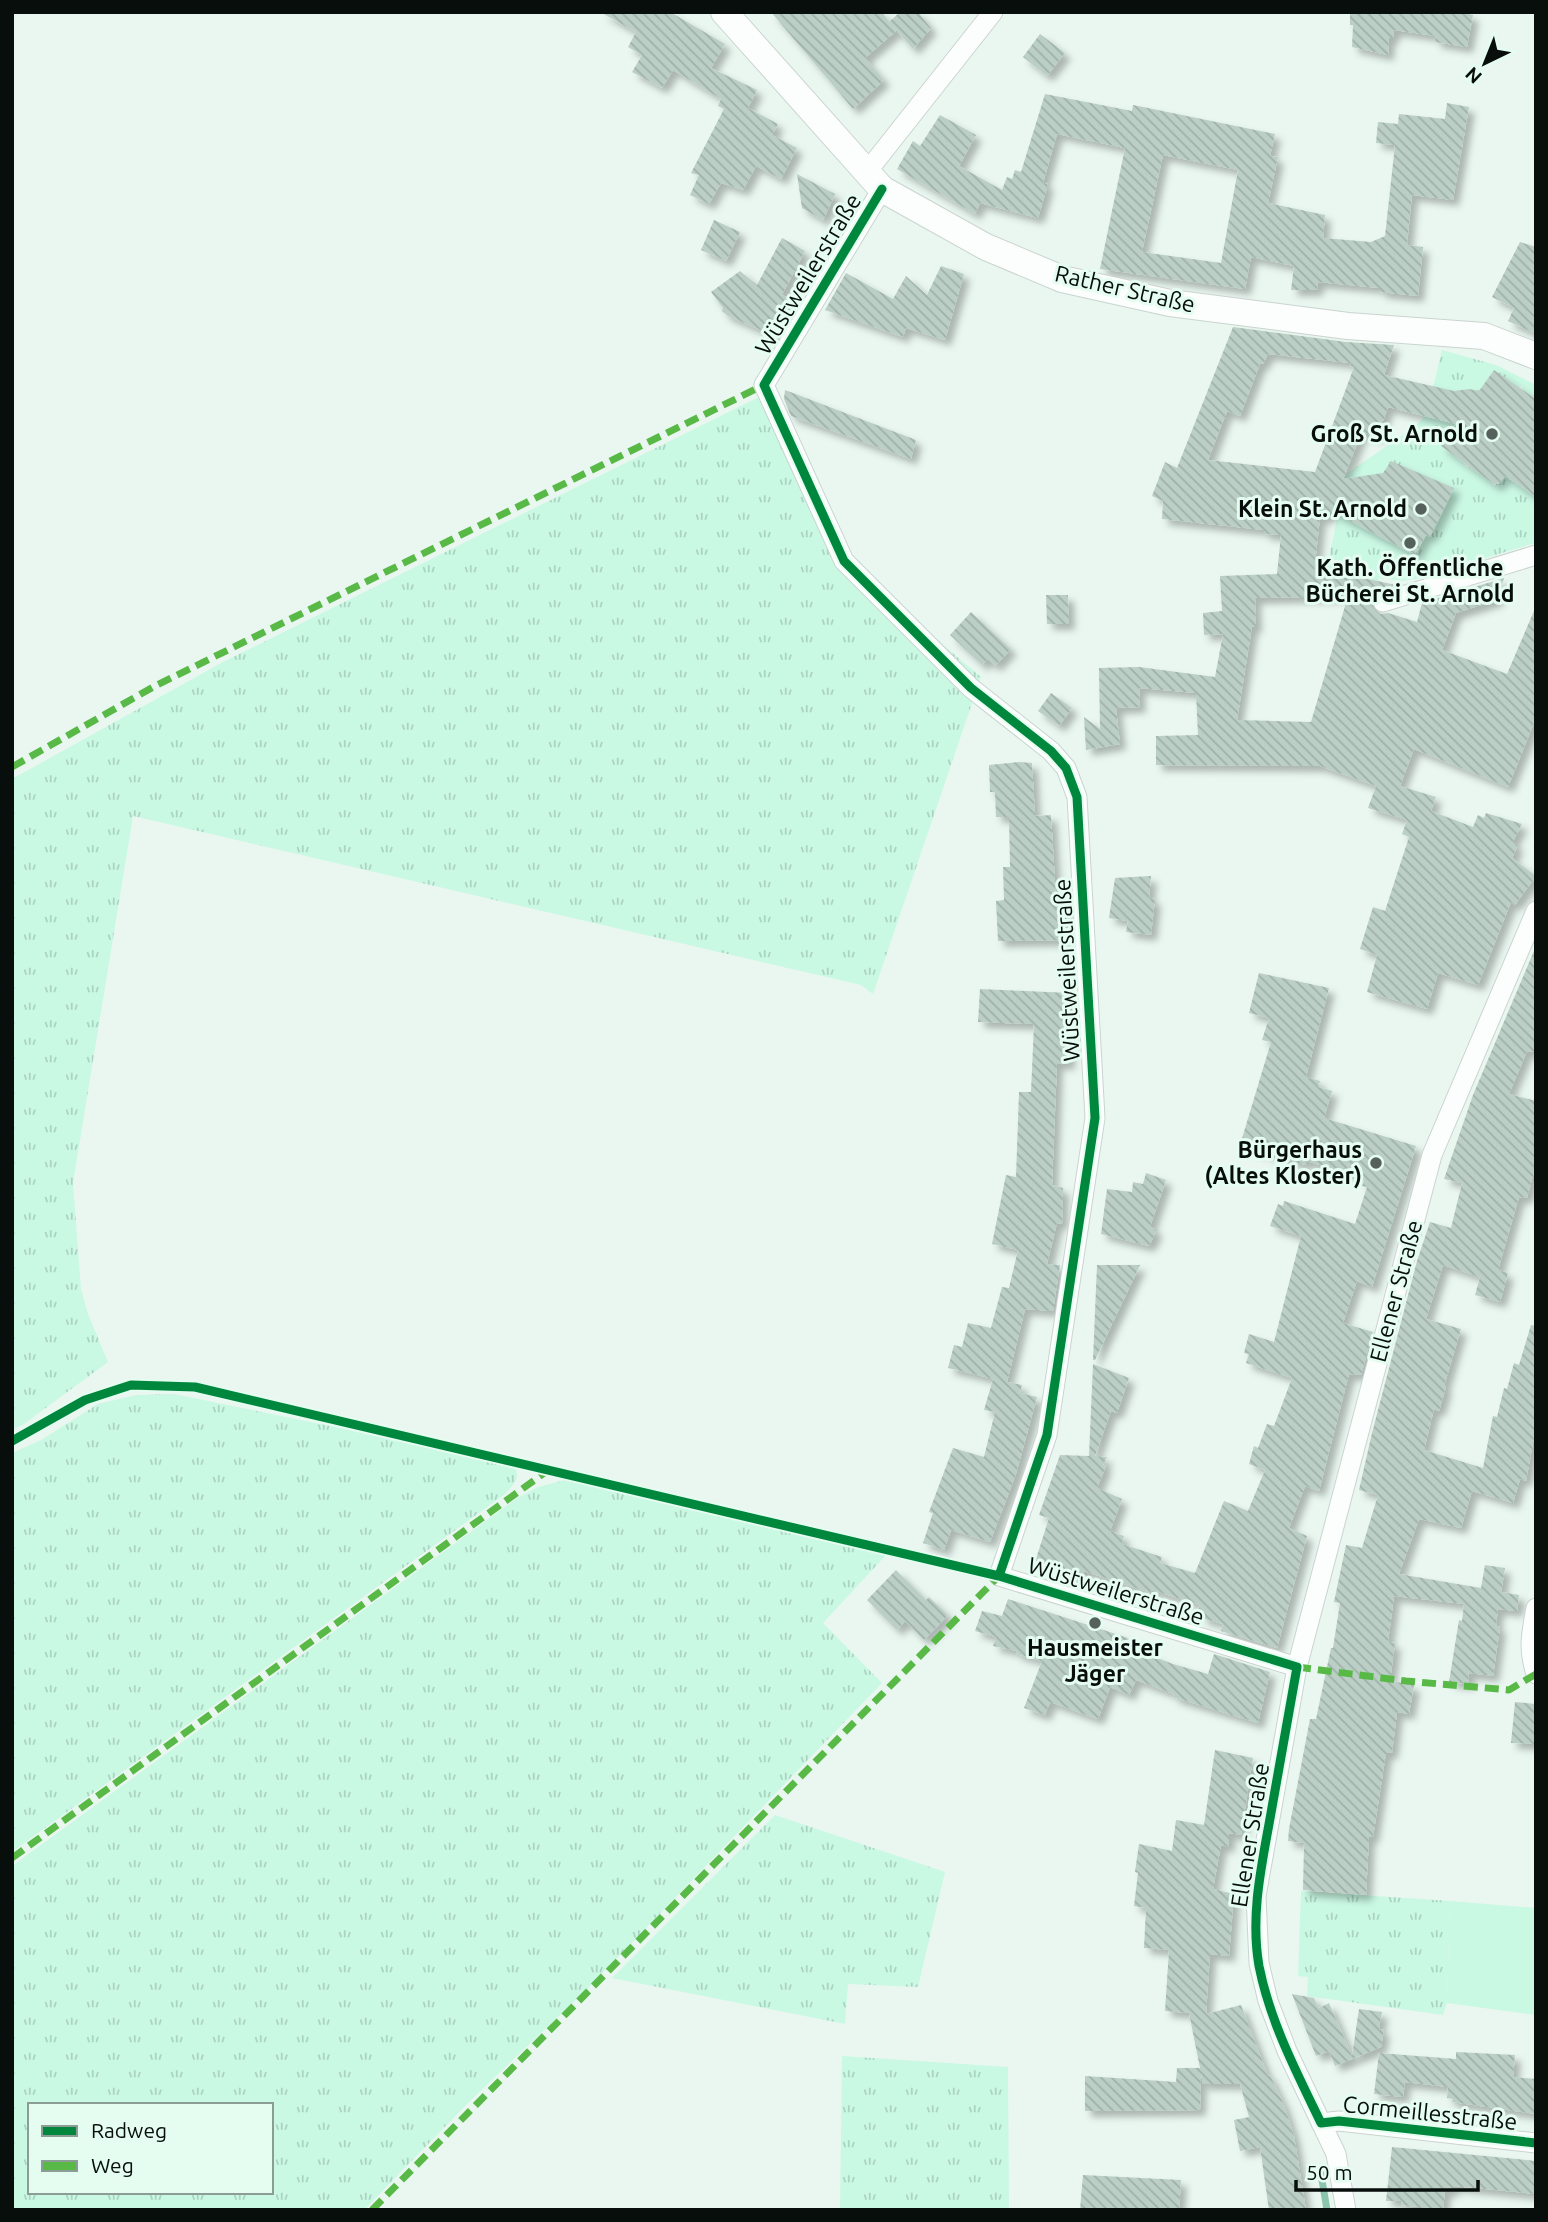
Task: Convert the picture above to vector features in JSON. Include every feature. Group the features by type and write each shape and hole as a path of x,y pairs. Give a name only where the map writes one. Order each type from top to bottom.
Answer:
{"main road":[{"name":"Rather Straße","path":"724,12 874,181 986,247 1062,279 1170,303 1348,326 1484,336 1536,356"}],"street":[{"path":"874,181 993,12"},
{"name":"Wüstweilerstraße","path":"874,181 764,385 844,561 971,688 1051,751 1066,768 1077,797 1094,1118 1047,1435 999,1576 1297,1667"},
{"path":"1383,602 1536,555"},
{"name":"Ellener Straße","path":"1346,2210 1336,2154 1287,2051 1268,2000 1259,1963 1256,1896 1297,1667 1432,1155 1536,911"},
{"path":"1536,1608 1530,1636 1530,1656 1536,1674"},
{"name":"Cormeillesstraße","path":"1321,2123 1339,2121 1536,2143"}],"green space":[{"path":"1442,350 1496,365 1536,385 1536,399 1523,390 1522,386 1516,388 1494,370 1478,393 1469,389 1459,391 1458,421 1441,446 1458,458 1462,452 1465,466 1468,468 1470,465 1493,481 1495,486 1506,473 1517,484 1532,491 1532,495 1536,494 1535,543 1416,579 1401,581 1379,578 1378,581 1340,573 1326,573 1337,518 1329,515 1346,474 1416,426 1432,407 1429,404"},
{"path":"767,393 844,561 981,677 873,994 861,985 133,816 73,1183 81,1289 88,1314 108,1362 12,1430 12,779 223,662"},
{"path":"174,1394 515,1468 516,1479 505,1494 12,1852 12,1453 41,1440 98,1404 136,1395"},
{"path":"565,1480 887,1554 823,1623 882,1683 587,1989 470,2101 364,2210 12,2210 12,1866 516,1499 538,1487"},
{"path":"775,1815 945,1872 918,1987 848,1984 845,2024 612,1978"},
{"path":"1301,1891 1450,1901 1447,2003 1443,2015 1307,1996 1308,1977 1298,1976"},
{"path":"1450,1901 1536,1908 1536,2015 1447,2003"},
{"path":"842,2056 1008,2067 1009,2210 840,2210"}],"building":[{"path":"600,12 670,12 725,44 711,68 757,90 748,108 778,124 772,135 797,148 781,179 756,166 743,190 721,183 709,204 690,195 699,175 691,173 724,109 718,106 721,99 673,70 662,88 632,72 642,55 628,47 636,32"},
{"path":"771,12 882,12 896,31 865,58 884,80 853,109"},
{"path":"900,12 918,12 931,28 913,49 889,22"},
{"path":"1350,12 1460,12 1473,15 1467,47 1435,42 1436,36 1394,30 1393,38 1389,38 1388,55 1352,47 1353,25 1350,25"},
{"path":"1040,34 1065,53 1047,76 1023,57"},
{"path":"1045,94 1132,111 1133,105 1275,134 1270,156 1278,157 1268,203 1325,215 1323,238 1371,242 1385,236 1395,145 1376,143 1378,122 1398,124 1399,114 1445,119 1447,103 1469,107 1453,200 1412,195 1407,245 1423,247 1418,296 1380,292 1380,288 1318,282 1317,290 1291,290 1294,266 1251,257 1245,289 1100,269 1125,148 1057,134 1043,183 1048,184 1038,218 980,203 975,214 897,169 913,141 920,146 940,115 976,135 959,166 1002,190 1007,177 1012,179 1015,170 1021,172","holes":["1163,155 1238,170 1221,263 1142,252"]},
{"path":"797,174 835,194 823,220 802,208"},
{"path":"714,220 740,232 726,261 701,250"},
{"path":"782,238 805,251 782,295 789,298 781,316 783,325 777,337 728,316 711,292 740,271 757,285"},
{"path":"1520,242 1536,247 1536,334 1508,321 1514,308 1492,297"},
{"path":"941,266 964,274 945,340 906,328 903,337 825,310 846,273 893,299 906,276 927,295"},
{"path":"1233,327 1346,342 1394,345 1384,375 1454,391 1479,391 1494,370 1536,399 1536,497 1505,476 1495,485 1441,446 1456,424 1388,407 1377,437 1362,432 1343,479 1383,473 1391,461 1454,488 1430,537 1426,535 1415,555 1331,511 1328,518 1320,517 1314,573 1340,573 1396,585 1374,594 1371,605 1380,614 1388,613 1417,622 1422,603 1504,578 1497,600 1456,613 1442,650 1507,674 1536,606 1536,718 1508,787 1414,749 1400,786 1436,797 1431,811 1473,827 1478,815 1484,818 1486,813 1522,824 1512,843 1518,845 1512,858 1536,876 1515,905 1511,902 1478,985 1438,973 1427,1009 1367,992 1377,955 1360,949 1373,907 1385,911 1409,837 1402,834 1407,820 1368,808 1376,786 1320,766 1156,765 1156,736 1198,735 1196,693 1139,688 1140,707 1116,708 1120,744 1086,750 1084,717 1100,729 1099,668 1139,667 1215,677 1223,634 1204,635 1203,613 1222,611 1220,576 1277,574 1281,535 1264,534 1264,530 1162,519 1163,501 1152,496 1165,462 1177,468","holes":["1268,354 1351,363 1350,366 1354,367 1315,472 1208,460 1227,411 1240,416 1260,364 1263,364","1348,596 1311,722 1237,720 1252,627 1256,627 1255,598"]},
{"path":"785,390 916,440 911,459 791,416 784,399"},
{"path":"1046,595 1068,595 1069,624 1047,624"},
{"path":"971,612 1011,649 995,666 988,659 982,665 950,635"},
{"path":"1051,693 1072,708 1059,726 1038,711"},
{"path":"1032,763 1035,816 1051,815 1056,898 1067,897 1069,940 998,941 996,901 1004,900 1003,867 1010,867 1009,817 996,817 995,792 990,792 989,765"},
{"path":"1151,876 1149,898 1155,899 1151,935 1126,932 1128,921 1109,918 1115,878"},
{"path":"1536,946 1536,1052 1527,1051 1509,1094 1536,1101 1536,1164 1527,1198 1519,1197 1498,1270 1508,1273 1500,1302 1475,1295 1480,1277 1443,1265 1426,1319 1461,1329 1439,1411 1434,1409 1424,1450 1483,1468 1493,1416 1497,1417 1514,1363 1519,1365 1531,1325 1536,1326 1536,1426 1526,1481 1520,1479 1513,1503 1472,1491 1461,1528 1419,1519 1399,1574 1481,1588 1485,1565 1505,1568 1501,1592 1519,1595 1517,1611 1498,1609 1496,1626 1500,1627 1493,1676 1469,1673 1468,1684 1449,1682 1464,1604 1394,1596 1388,1642 1395,1643 1390,1681 1414,1685 1409,1714 1397,1712 1392,1753 1386,1753 1373,1837 1369,1837 1366,1895 1303,1890 1304,1843 1288,1841 1289,1829 1310,1719 1316,1719 1333,1648 1340,1603 1334,1602 1346,1545 1362,1548 1378,1495 1359,1490 1372,1433 1417,1261 1430,1222 1451,1228 1462,1183 1444,1179 1473,1095"},
{"path":"1259,973 1329,988 1306,1077 1320,1081 1318,1087 1332,1091 1324,1118 1416,1146 1372,1287 1357,1281 1343,1323 1373,1332 1361,1375 1349,1374 1319,1491 1305,1486 1289,1528 1307,1536 1277,1648 1221,1631 1223,1624 1201,1618 1203,1611 1198,1610 1200,1605 1152,1590 1151,1593 1084,1571 1081,1581 1056,1573 1057,1570 1035,1562 1049,1518 1039,1515 1060,1455 1089,1456 1093,1364 1129,1378 1117,1413 1111,1411 1095,1456 1107,1457 1097,1488 1122,1499 1110,1531 1124,1536 1122,1544 1162,1557 1160,1563 1195,1573 1224,1501 1248,1511 1265,1470 1249,1464 1254,1446 1258,1448 1267,1424 1274,1426 1292,1378 1246,1363 1249,1354 1244,1353 1249,1334 1274,1342 1301,1236 1270,1226 1278,1204 1283,1206 1284,1201 1355,1224 1367,1187 1362,1186 1365,1178 1306,1161 1305,1165 1240,1145 1271,1042 1262,1040 1269,1018 1249,1013"},
{"path":"980,989 1070,993 1069,1064 1057,1063 1052,1185 1063,1188 1062,1224 1057,1223 1047,1264 1060,1265 1053,1311 1025,1309 1007,1382 1022,1385 1020,1393 1037,1397 1016,1474 990,1542 951,1530 944,1550 923,1543 933,1513 929,1512 953,1448 984,1457 995,1412 984,1410 993,1379 998,1380 948,1368 954,1345 962,1347 968,1323 991,1328 1002,1287 1009,1288 1018,1250 992,1244 1006,1175 1016,1177 1019,1092 1031,1092 1034,1024 978,1022"},
{"path":"1146,1173 1166,1180 1150,1227 1157,1230 1149,1246 1101,1234 1107,1189 1132,1192 1133,1182 1143,1184"},
{"path":"1097,1265 1140,1265 1093,1360"},
{"path":"896,1570 926,1600 929,1597 948,1615 924,1640 905,1621 897,1630 867,1600"},
{"path":"1008,1599 1128,1638 1126,1646 1208,1674 1214,1654 1270,1672 1258,1723 1173,1697 1174,1694 1136,1680 1129,1695 1110,1687 1098,1719 1050,1702 1045,1715 1024,1708 1042,1661 1016,1654 1017,1651 993,1646 996,1637 975,1631 982,1611 1002,1616"},
{"path":"1515,1702 1536,1704 1536,1744 1511,1743"},
{"path":"1215,1750 1253,1758 1241,1835 1229,1833 1229,1847 1221,1845 1213,1889 1234,1894 1229,1956 1210,1954 1206,2014 1241,2005 1268,2076 1270,2075 1284,2105 1294,2136 1306,2210 1269,2210 1260,2147 1240,2151 1234,2120 1249,2117 1240,2084 1203,2084 1201,2073 1200,2110 1085,2111 1085,2076 1176,2082 1177,2068 1200,2068 1189,2013 1165,2011 1169,1950 1144,1948 1146,1908 1134,1906 1138,1873 1135,1872 1139,1844 1172,1851 1176,1820 1204,1825"},
{"path":"1292,1994 1314,1998 1319,2008 1329,2003 1352,2056 1359,2009 1382,2012 1379,2029 1384,2030 1381,2047 1335,2066 1329,2051 1316,2056"},
{"path":"1456,2052 1515,2055 1513,2077 1536,2079 1536,2114 1452,2102 1453,2099 1447,2098 1448,2087 1405,2082 1403,2097 1374,2094 1379,2053 1456,2059"},
{"path":"1392,2147 1536,2161 1536,2194 1453,2186 1453,2191 1445,2190 1443,2210 1419,2210 1419,2207 1401,2205 1402,2201 1386,2201"},
{"path":"1083,2175 1181,2180 1179,2210 1080,2210"}],"waterway":[{"path":"1321,2174 1327,2210"}],"marked path":[{"path":"12,767 155,686 764,385"},
{"path":"12,1858 547,1471"},
{"path":"372,2210 999,1576"},
{"path":"1297,1667 1406,1681 1509,1690 1536,1674"}],"cycle path":[{"path":"882,189 764,385 844,561 971,688 1051,751 1066,768 1077,797 1095,1118 1047,1435 999,1576"},
{"path":"12,1441 85,1400 131,1385 195,1387 999,1576 1297,1667 1261,1870 1256,1908 1257,1947 1264,1987 1277,2027 1321,2123 1339,2121 1536,2143"}],"place":[{"name":"Groß St. Arnold","path":"1492,434"},
{"name":"Klein St. Arnold","path":"1421,509"},
{"name":"Kath. Öffentliche Bücherei St. Arnold","path":"1410,543"},
{"name":"Bürgerhaus (Altes Kloster)","path":"1376,1163"},
{"name":"Hausmeister Jäger","path":"1095,1623"}]}
